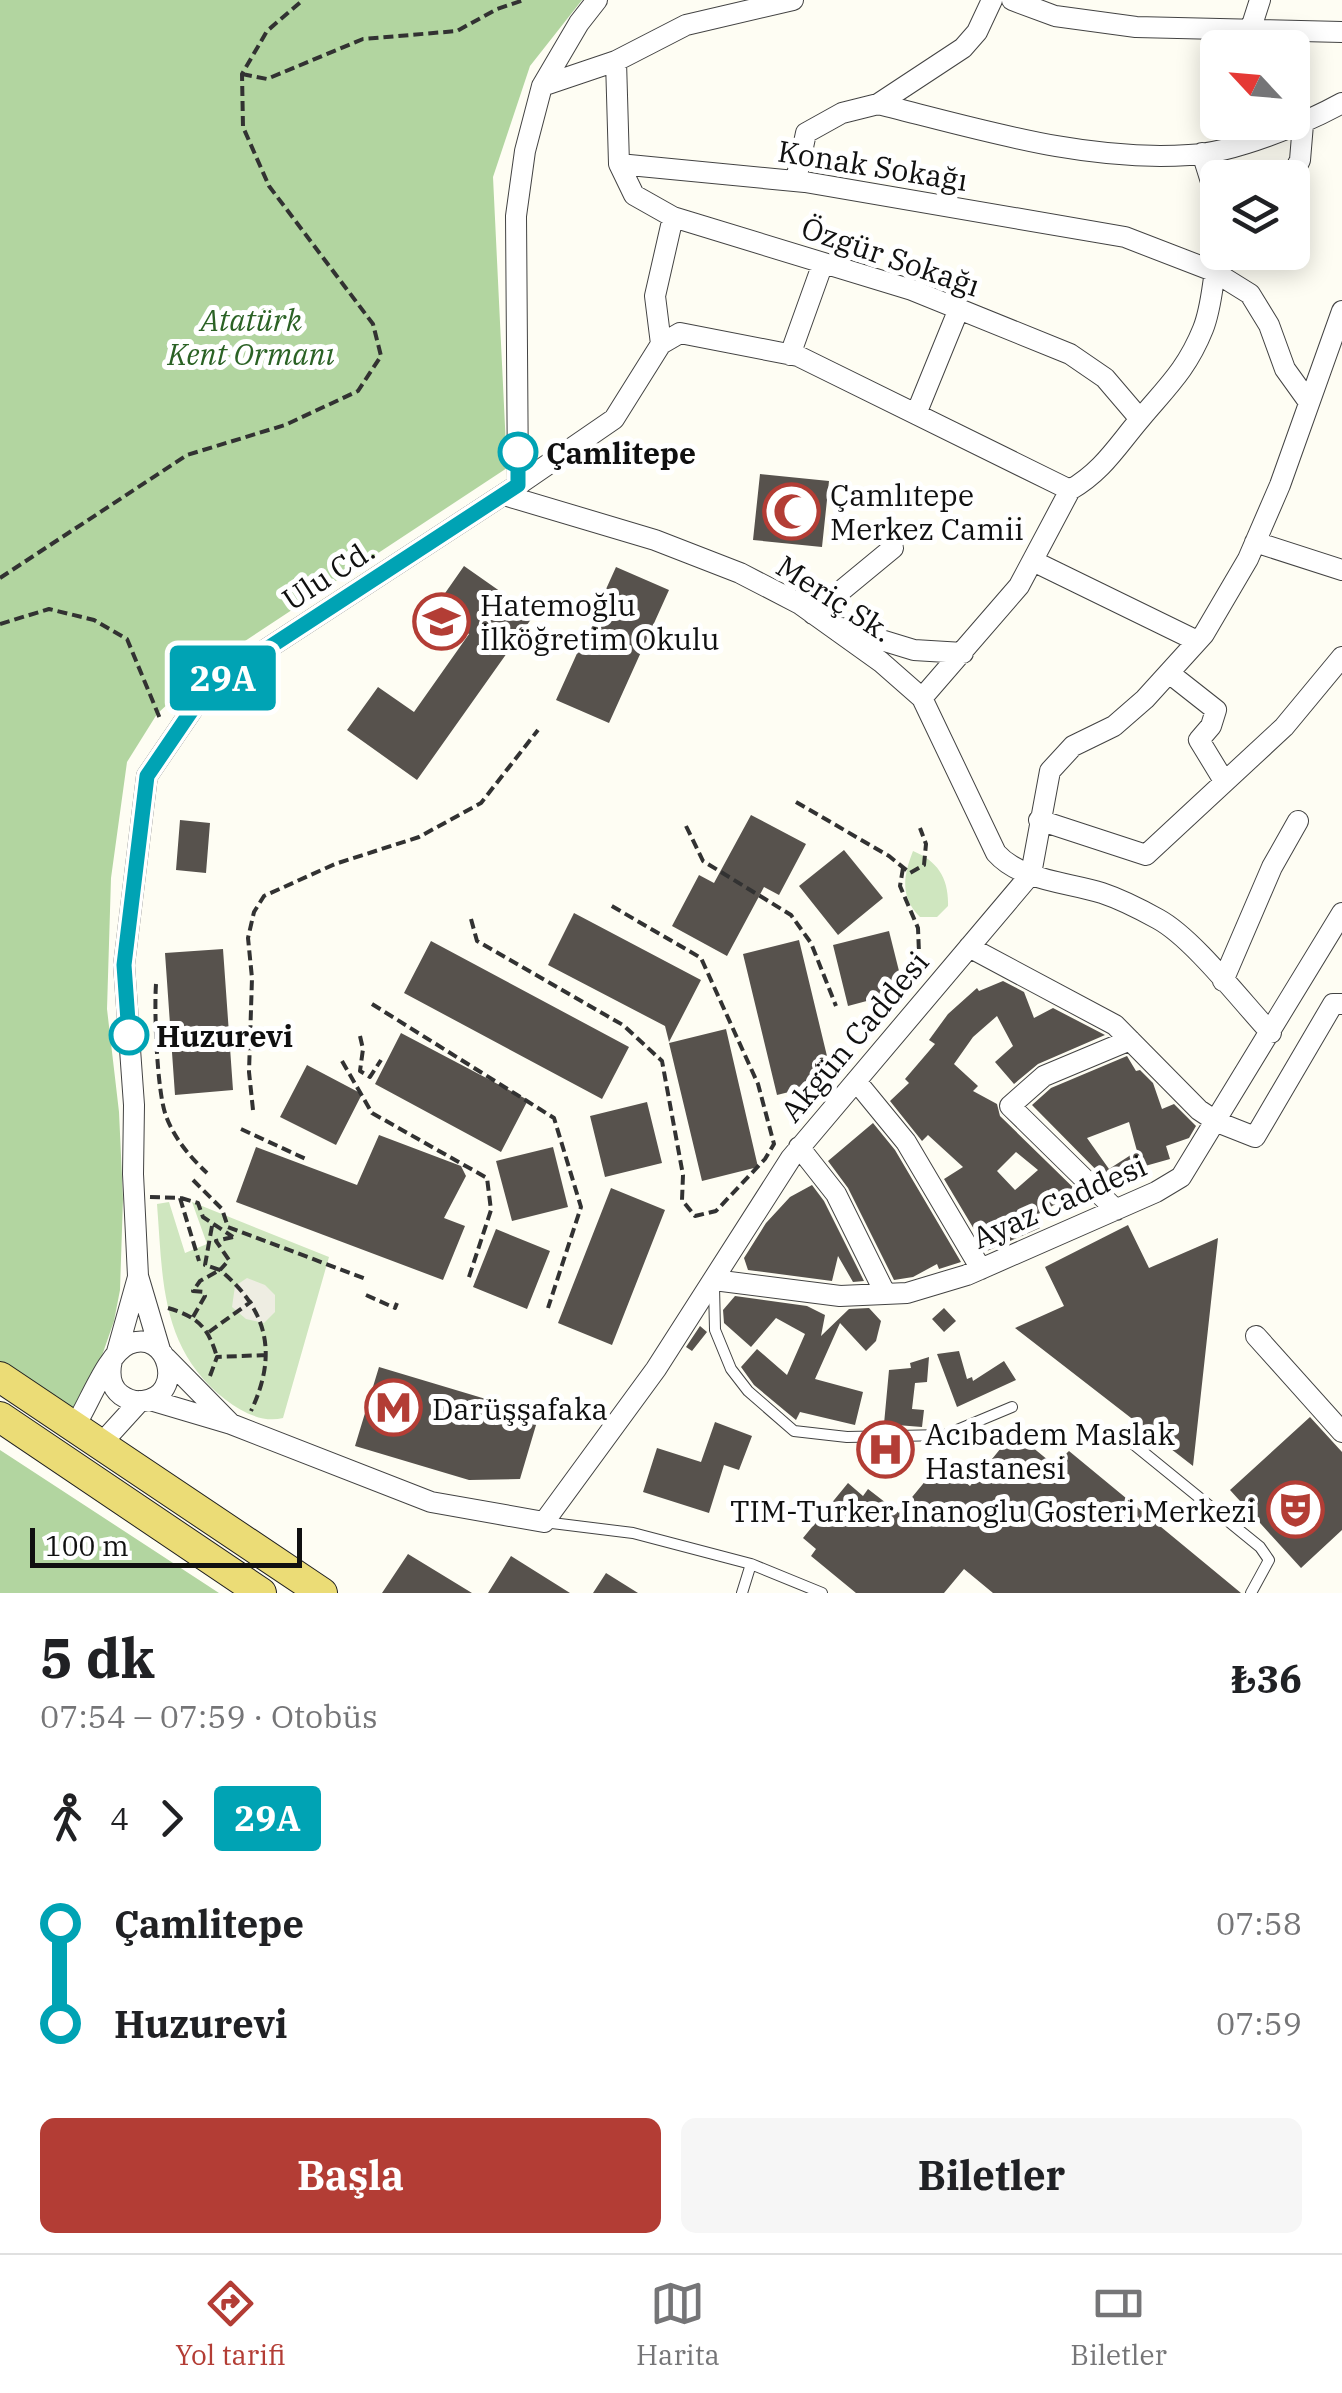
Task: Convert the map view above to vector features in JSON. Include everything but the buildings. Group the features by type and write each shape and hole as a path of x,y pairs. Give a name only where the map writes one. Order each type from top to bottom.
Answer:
{"main road":[{"path":"0,1377 114,1443 322,1593"},
{"path":"0,1417 260,1593"},
{"path":"68,1462 70,1418"},
{"path":"68,1462 114,1443"}],"street":[{"path":"511,490 516,216 525,151 542,86 579,23 598,0"},
{"path":"542,86 616,61 686,25 793,0"},
{"path":"796,180 806,132 842,113 878,104 963,48 977,32 992,0"},
{"path":"1012,0 1055,16 1136,28 1342,32"},
{"path":"1251,28 1260,0"},
{"path":"616,61 619,164"},
{"path":"1310,120 1342,102"},
{"path":"878,104 1073,151 1202,154 1249,140"},
{"path":"1202,154 1204,160"},
{"name":"Konak Sokağı","path":"619,164 796,180 1124,237 1200,258"},
{"name":"Özgür Sokağı","path":"619,164 634,195 673,217 912,290 1070,354 1105,378 1140,419"},
{"path":"673,217 655,296 661,344 680,334 790,355 1070,490"},
{"path":"790,355 823,263"},
{"path":"922,698 1020,586 1070,490 1110,460 1140,419 1177,380 1202,332 1211,304 1215,270"},
{"name":"Konak Sokağı","path":"1224,270 1250,294 1269,324 1286,369 1308,401"},
{"path":"916,414 958,311"},
{"path":"1270,1033 1162,921 1106,894 1031,874 1050,771 1073,746 1114,726 1197,641 1255,542 1280,485 1342,311"},
{"name":"Ulu Cd.","path":"163,1354 138,1276 134,1106 124,965 147,776 207,688 614,419 661,344"},
{"name":"Meriç Sk.","path":"511,490 740,574 819,618 881,662 922,698 996,853 1004,862 1031,874"},
{"path":"1255,542 1341,567"},
{"path":"893,548 819,618 914,650 963,654"},
{"path":"1032,561 1197,641"},
{"path":"1039,820 1146,855 1284,727 1342,657"},
{"path":"1168,673 1216,710 1211,726 1199,740 1224,780"},
{"path":"1223,981 1272,867 1298,821"},
{"name":"Akgün Caddesi","path":"544,1522 656,1369 800,1147 1031,874"},
{"name":"Ayaz Caddesi","path":"714,1280 840,1296 907,1293 981,1269 1181,1178 1342,914"},
{"path":"969,947 1114,1025 1199,1110 1255,1138 1332,1004 1342,1004"},
{"path":"1116,1210 1010,1106 1044,1076 1130,1040"},
{"path":"856,1081 906,1142 981,1269"},
{"path":"800,1147 836,1194 885,1293"},
{"name":"Ulu Cd.","path":"70,1418 114,1356 138,1276"},
{"path":"1256,1336 1342,1432"},
{"path":"236,1426 163,1354 143,1342 134,1342 114,1356 111,1380 130,1400 145,1400 236,1426 431,1502 544,1522"},
{"path":"114,1443 145,1400 166,1386 169,1377 163,1354"}],"lane":[{"path":"714,1280 716,1330 731,1369 748,1392 794,1431 847,1438 945,1436 1012,1407"},
{"path":"1120,1434 1260,1547 1269,1560 1251,1593"},
{"path":"544,1522 632,1533 751,1564 822,1593"},
{"path":"742,1593 751,1564"}],"path":[{"path":"0,578 187,455 285,425 358,390 381,356 373,324 268,186 243,126 242,74 267,31 303,0"},
{"path":"242,74 267,79 362,39 458,31 497,9 524,0"},
{"path":"0,624 49,608 94,620 127,640 156,712"},
{"path":"253,1110 248,938 254,912 264,896 334,864 418,838 481,803 538,730"},
{"path":"796,802 910,873 924,866 926,844 920,828"},
{"path":"686,826 703,861 791,915 811,943 836,1006"},
{"path":"903,868 900,886 918,928 918,953"},
{"path":"472,919 478,942 623,1025 662,1061 683,1175 682,1200 695,1216 716,1211 774,1144 758,1084 701,958 610,905"},
{"path":"156,984 166,1115 187,1154 206,1173"},
{"path":"372,1004 554,1118 581,1207 548,1308"},
{"path":"360,1036 360,1071 370,1077 381,1060"},
{"path":"342,1061 372,1112 487,1178 492,1210 468,1280"},
{"path":"241,1129 308,1160"},
{"path":"192,1180 222,1209 228,1227 366,1279"},
{"path":"142,1196 186,1198 198,1203 202,1217 234,1237 216,1240 230,1260 193,1290 204,1292 205,1296 193,1317"},
{"path":"180,1198 200,1261"},
{"path":"212,1225 205,1265 220,1270 252,1301 266,1355 262,1389 236,1426"},
{"path":"366,1296 395,1308 397,1303"},
{"path":"209,1332 252,1301"},
{"path":"146,1302 193,1317 209,1332 217,1356 203,1396"},
{"path":"217,1356 266,1355"}],"green space":[{"name":"Atatürk Kent Ormanı","path":"0,0 582,0 530,66 493,177 507,468 213,662 157,714 127,762 111,878 107,1009 119,1112 123,1199 120,1290 97,1370 74,1416 0,1367"},
{"path":"913,851 929,860 944,879 948,906 937,917 920,917 906,894 907,869"},
{"path":"169,1202 185,1253 207,1244 192,1202 329,1257 283,1418 260,1418 239,1409 204,1380 188,1359 177,1336 164,1286 157,1204"},
{"path":"0,1450 219,1593 0,1593"}],"shaded area":[{"path":"247,1278 265,1285 275,1295 275,1312 264,1323 246,1319 232,1307 235,1286"}],"bus line":[{"name":"29A","path":"129,1035 124,965 147,776 207,688 518,485 518,452"}],"place":[{"name":"Çamlitepe","path":"518,452"},
{"name":"Çamlıtepe Merkez Camii","path":"791,511"},
{"name":"Hatemoğlu İlköğretim Okulu","path":"441,621"},
{"name":"Huzurevi","path":"129,1035"},
{"name":"Darüşşafaka","path":"393,1408"},
{"name":"Acıbadem Maslak Hastanesi","path":"886,1450"},
{"name":"TIM-Turker Inanoglu Gosteri Merkezi","path":"1295,1510"}]}
